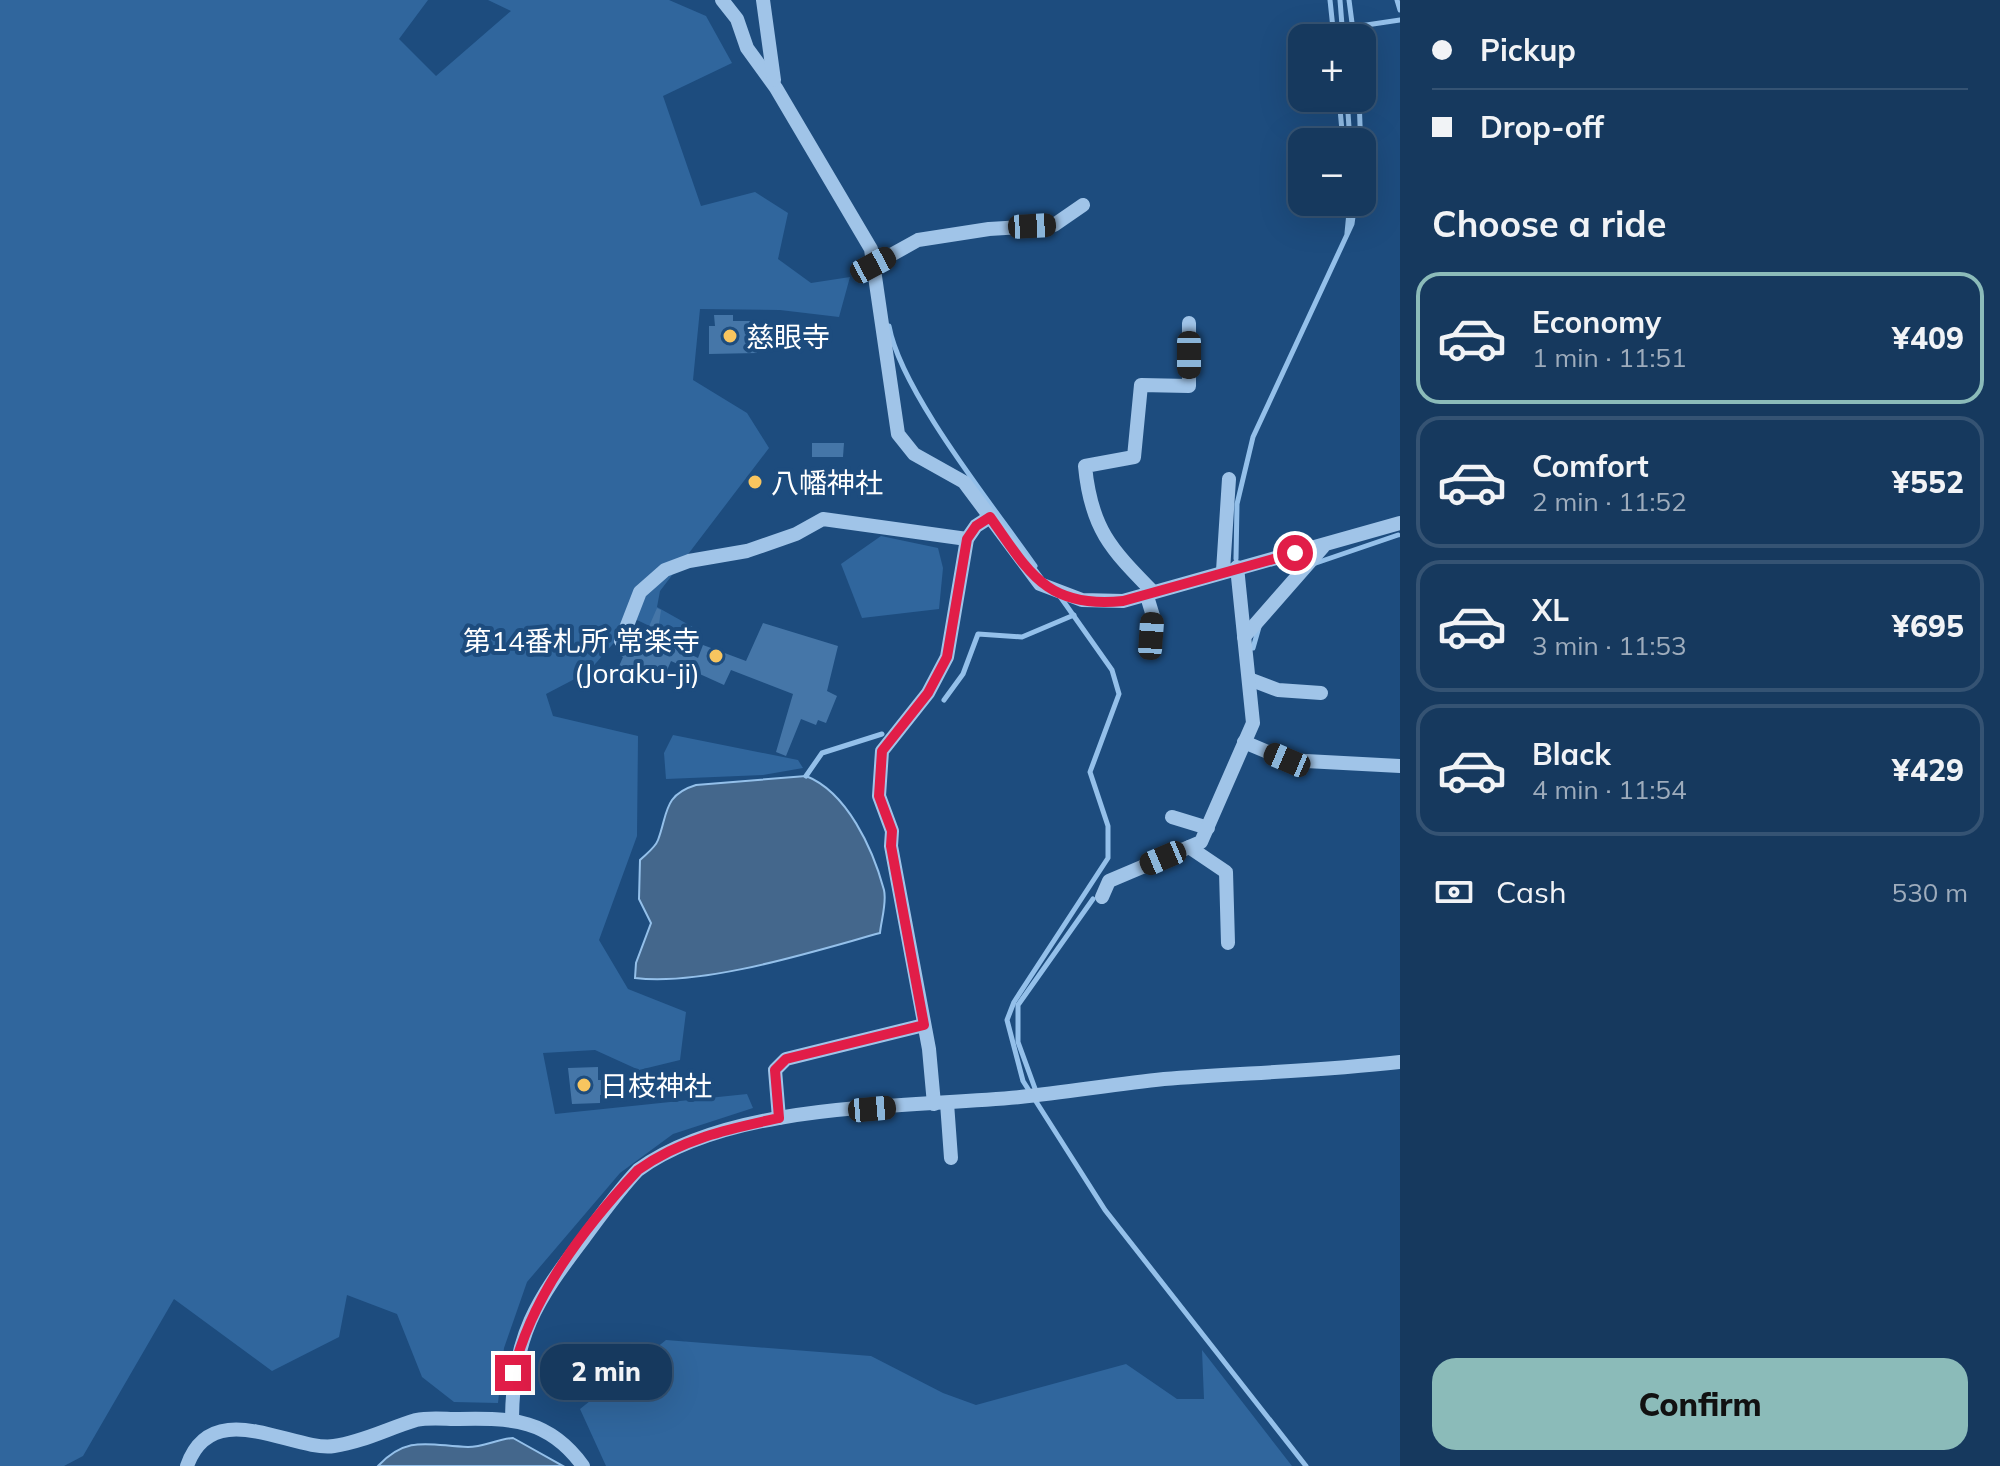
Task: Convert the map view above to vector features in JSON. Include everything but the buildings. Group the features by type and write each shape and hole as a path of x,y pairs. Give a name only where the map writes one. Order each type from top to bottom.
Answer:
{"street":[{"path":"722,0 737,19 747,48 776,88 871,249 898,434 914,454 964,482 1033,576 1058,593 1103,603 1150,593 1400,523"},
{"path":"763,0 767,49 776,88"},
{"path":"873,265 918,240 989,229 1054,225 1083,205"},
{"path":"1151,636 1153,616 1150,593 1105,540 1087,488 1085,466 1134,457 1141,385 1189,386 1189,323"},
{"path":"1102,897 1109,881 1201,842 1253,723 1244,637 1230,569 1229,479"},
{"path":"951,1158 891,846 892,831 879,796 879,778 882,751 928,693 947,657 967,539 976,526 990,517"},
{"path":"621,641 640,592 665,570 689,561 747,551 796,534 823,519 967,539"},
{"path":"1244,637 1325,545"},
{"path":"1249,679 1278,690 1321,693"},
{"path":"1244,742 1287,760 1400,766"},
{"path":"1172,817 1208,828"},
{"path":"1189,847 1226,872 1228,943"},
{"path":"779,1118 775,1070 786,1059 924,1025"},
{"path":"512,1418 513,1373 542,1293 624,1185 656,1157 707,1133 779,1118 1022,1097 1165,1079 1400,1062"},
{"path":"187,1466 190,1456 204,1442 238,1429 261,1430 331,1447 419,1419 512,1418 533,1424 575,1454 583,1466"}],"shaded area":[{"path":"0,0 428,0 399,39 436,76 511,11 488,0 669,0 706,16 732,63 663,96 701,206 755,192 788,213 778,259 811,283 850,277 839,317 780,310 700,309 693,380 747,413 769,448 660,591 657,607 698,630 691,646 635,619 588,672 546,694 553,716 638,736 637,836 599,940 628,989 686,1012 680,1060 639,1070 595,1050 543,1053 555,1114 747,1094 753,1108 673,1134 620,1173 527,1282 504,1348 498,1403 454,1402 422,1377 397,1314 347,1295 339,1337 272,1371 174,1299 83,1456 64,1466 0,1466"},
{"path":"881,536 938,548 943,568 939,609 862,618 841,564"},
{"path":"673,735 798,760 803,768 763,775 666,779 664,753"},
{"path":"806,776 821,784 846,808 865,840 885,895 880,933 758,966 693,977 635,978 636,963 651,923 639,899 640,860 657,843 672,800 685,789 696,785"},
{"path":"666,1340 871,1356 943,1393 976,1405 1126,1364 1177,1399 1204,1399 1202,1350 1292,1466 606,1466 580,1409"},
{"path":"513,1438 563,1466 378,1466 400,1449 410,1446 474,1447"}],"waterway":[{"path":"1330,0 1333,24"},
{"path":"1340,0 1342,24"},
{"path":"1349,0 1352,24"},
{"path":"1397,0 1400,10"},
{"path":"1373,24 1400,20"},
{"path":"1340,112 1342,128"},
{"path":"1348,112 1349,128"},
{"path":"1360,112 1360,128"},
{"path":"1347,233 1349,216"},
{"path":"1236,559 1237,504 1253,437 1353,216"},
{"path":"889,326 897,353 930,415 1035,566"},
{"path":"1316,563 1398,535"},
{"path":"1059,595 1112,670 1119,694 1090,772 1108,826 1108,858 1014,1002 1007,1020 1023,1081 1105,1210 1306,1466"},
{"path":"944,700 963,674 978,634 1022,637 1074,615"},
{"path":"1253,648 1259,627"},
{"path":"806,776 822,753 882,734"},
{"path":"1037,1094 1018,1042 1018,1005 1093,899"}],"place":[{"name":"慈眼寺","path":"730,336"},
{"name":"八幡神社","path":"755,482"},
{"name":"第14番札所 常楽寺 (Joraku-ji)","path":"716,656"},
{"name":"日枝神社","path":"584,1085"}],"route":[{"path":"513,1373 522,1339 542,1293 638,1170 656,1157 707,1133 779,1118 775,1070 786,1059 924,1025 891,846 892,831 879,796 879,778 882,751 928,693 947,657 967,539 976,526 990,517 1044,587 1082,600 1103,603 1123,601 1295,553"}]}
